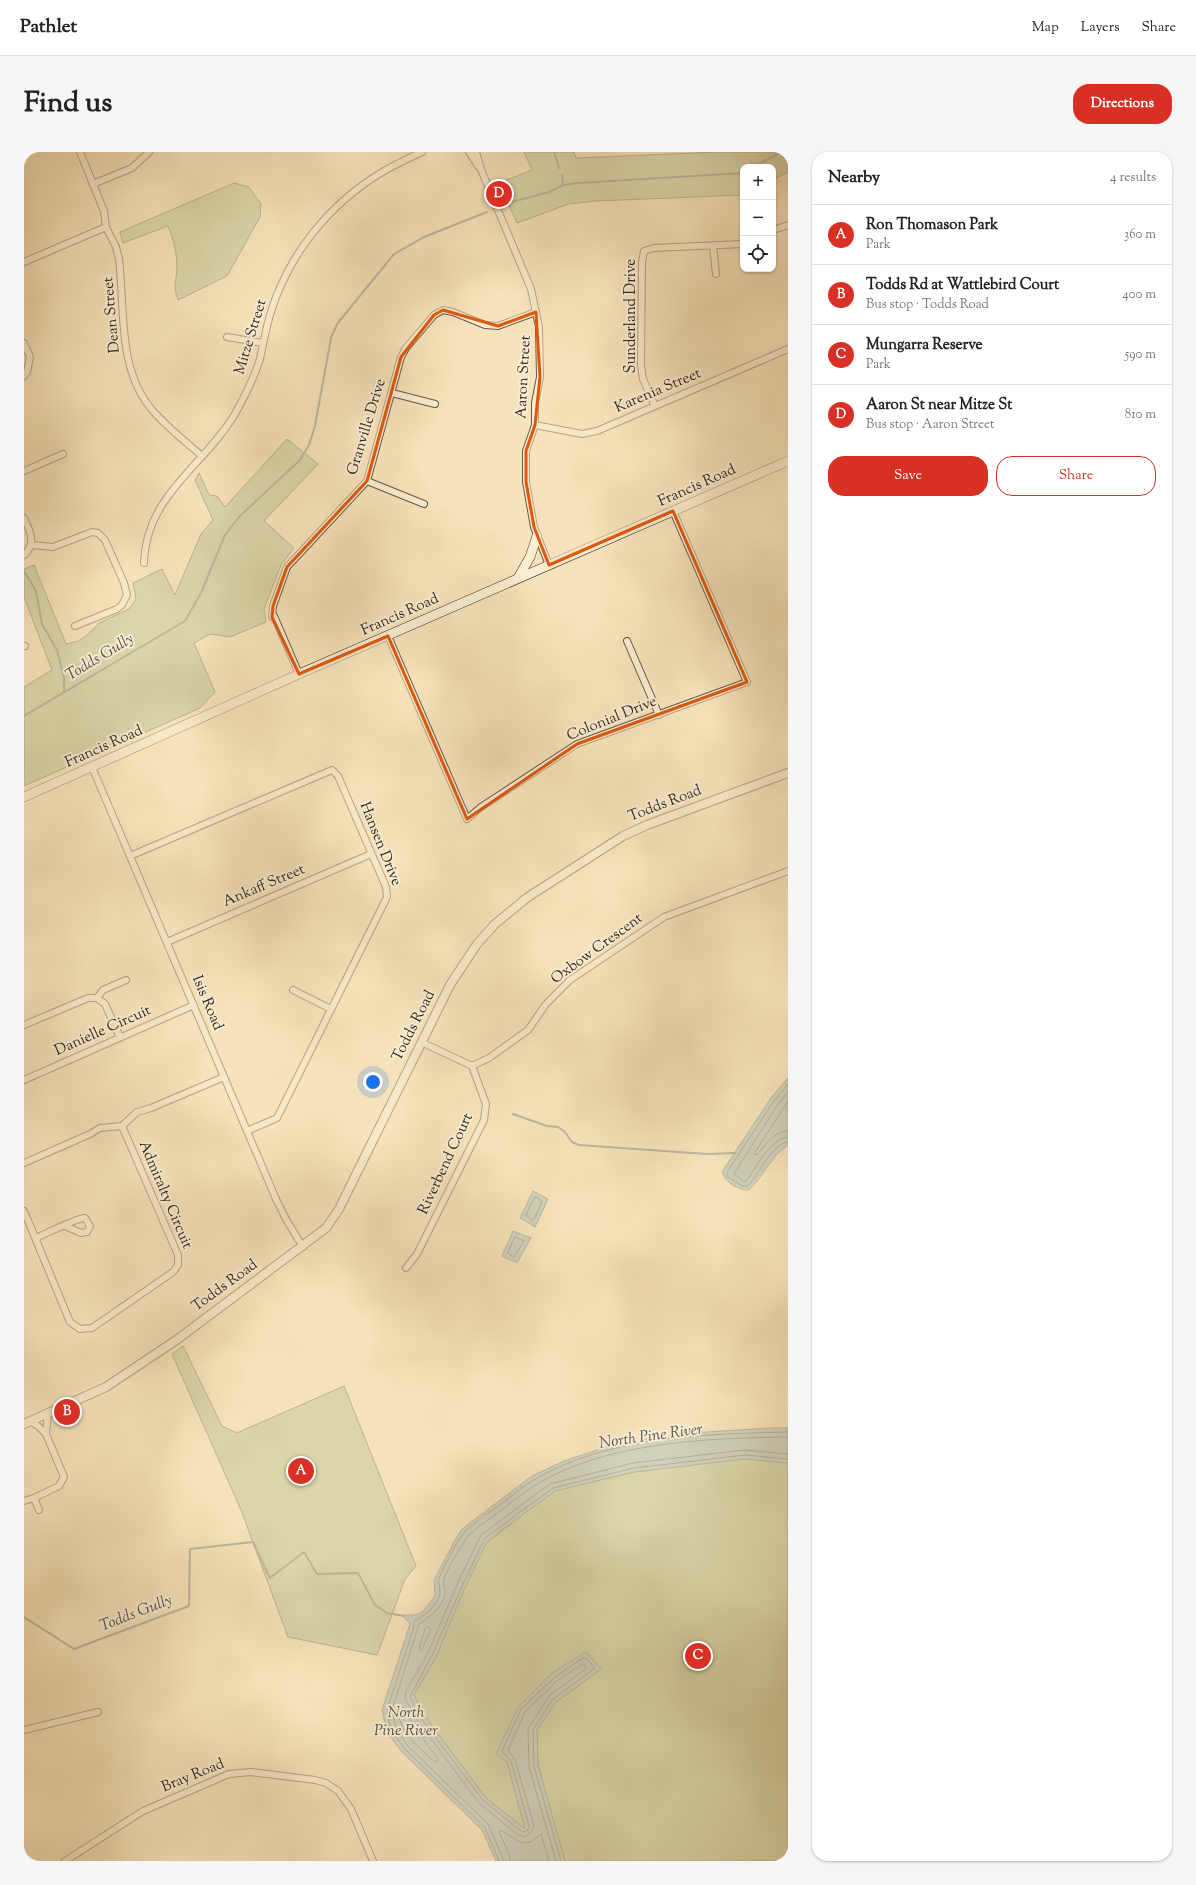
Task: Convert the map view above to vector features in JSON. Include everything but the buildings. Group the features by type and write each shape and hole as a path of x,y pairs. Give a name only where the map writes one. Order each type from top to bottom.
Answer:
{"main road":[{"name":"Francis Road","path":"24,797 299,674 788,461"},
{"path":"518,578 530,557 537,536"}],"street":[{"name":"Dean Street","path":"80,152 104,211 106,227 116,247 119,259 126,346 132,371 140,391 153,411 202,456"},
{"path":"93,184 132,168 149,152"},
{"name":"Mitze Street","path":"144,563 144,548 161,507 174,486 222,432 244,398 252,380 278,291 309,237 330,213 357,189 384,171 422,152"},
{"name":"Aaron Street","path":"469,152 482,172"},
{"name":"Aaron Street","path":"476,152 482,172 531,289 539,327 541,352 540,377 535,403 535,425 526,451 526,482 530,513 537,536 549,565"},
{"path":"776,229 788,225"},
{"path":"24,262 106,227"},
{"name":"Sunderland Drive","path":"655,406 643,378 641,365 642,262 644,251 654,248 740,244"},
{"path":"713,246 716,274"},
{"name":"Granville Drive","path":"299,674 274,616 272,617 273,606 287,567 366,481 401,357 406,348 434,314 443,310 453,312 485,325 498,326 536,312"},
{"path":"227,337 263,343"},
{"path":"24,343 30,357 25,367 27,372 24,376"},
{"name":"Karenia Street","path":"535,425 582,434 597,431 788,349"},
{"path":"392,393 435,404"},
{"path":"24,470 63,454"},
{"path":"366,481 424,504"},
{"name":"Colonial Drive","path":"388,636 467,819 481,808 577,744 747,682 673,511"},
{"path":"24,518 31,535 32,545 24,555"},
{"path":"32,545 53,547 92,532 98,533 105,540 126,590 125,600 117,609 75,626"},
{"path":"627,641 659,715"},
{"name":"Isis Road","path":"92,767 276,1199 287,1222 303,1247"},
{"name":"Hansen Drive","path":"130,856 332,770 338,776 386,887 387,897 277,1118 247,1132"},
{"name":"Todds Road","path":"27,1422 100,1391 116,1381 303,1247 326,1228 333,1220 450,985 477,944 500,919 528,897 623,836 647,825 788,774"},
{"name":"Ankaff Street","path":"167,942 371,854"},
{"name":"Oxbow Crescent","path":"472,1066 489,1058 528,1030 546,1004 570,980 664,917 788,871"},
{"path":"97,998 103,990 126,980"},
{"path":"292,990 331,1008"},
{"path":"24,1025 88,998 97,998 105,1004 120,1037"},
{"name":"Danielle Circuit","path":"24,1080 194,1005"},
{"path":"421,1042 472,1066"},
{"name":"Riverbend Court","path":"406,1268 417,1254 484,1120 486,1104 472,1066"},
{"path":"24,1163 90,1134 100,1128 122,1126 137,1112 151,1108 224,1076"},
{"name":"Admiralty Circuit","path":"24,1211 70,1322 80,1329 92,1328 173,1272 178,1265 178,1255 122,1126"},
{"path":"36,1238 65,1226"},
{"path":"46,1434 48,1414"},
{"path":"24,1501 57,1487 63,1480 62,1471 46,1434 38,1426 27,1422"},
{"path":"34,1498 39,1510"},
{"path":"24,1730 98,1712"},
{"name":"Bray Road","path":"65,1861 143,1811 229,1774 246,1772 280,1774 315,1780 326,1783 338,1791 351,1809 373,1861"}],"highlighted area":[{"path":"443,310 498,326 536,312 540,377 535,425 526,451 526,482 534,527 549,565 673,511 747,682 577,744 467,819 388,636 299,674 272,617 273,606 287,567 367,481 401,357 434,315"}],"green space":[{"path":"524,152 574,152 576,158 717,152 788,152 788,172 776,178 776,164 740,164 740,195 595,201 569,204 517,223 499,183 532,170"},
{"path":"234,183 249,187 261,204 260,217 227,276 178,300 175,286 177,271 176,256 168,226 123,243 120,232"},
{"path":"287,439 318,464 264,521 294,548 281,565 264,609 266,622 230,637 210,634 194,643 215,692 200,708 24,786 24,687 52,670 24,597 24,569 34,565 66,644 79,641 99,623 129,609 136,599 133,583 162,569 175,595 201,534 213,520 195,480 199,473 209,495 217,496 225,507"},
{"path":"183,1346 222,1426 237,1433 344,1386 416,1566 405,1579 377,1655 288,1637 241,1510 172,1354"},
{"path":"771,1455 788,1459 788,1861 565,1861 554,1824 546,1807 546,1794 538,1765 537,1730 556,1702 601,1669 586,1652 507,1762 526,1830 486,1798 426,1718 414,1695 436,1657 479,1549 560,1485 610,1478 634,1472"}],"water":[{"path":"788,1078 788,1145 776,1155 749,1190 745,1190 729,1183 722,1172 771,1098"},
{"path":"533,1191 548,1199 535,1227 520,1218"},
{"path":"513,1231 531,1238 517,1263 502,1256"},
{"name":"North Pine River","path":"788,1428 788,1463 745,1459 634,1472 555,1491 488,1540 467,1583 436,1657 414,1695 426,1718 486,1798 525,1829 507,1762 496,1754 518,1707 552,1673 586,1652 601,1669 556,1702 537,1730 538,1765 565,1861 496,1861 482,1830 401,1751 387,1732 382,1710 410,1624 402,1615 419,1614 435,1596 434,1580 462,1529 532,1476 564,1461 618,1443 691,1433"}],"waterway":[{"path":"554,152 559,168"},
{"path":"759,164 781,152"},
{"path":"508,203 549,192 563,185 578,183 740,173"},
{"path":"562,175 563,185"},
{"path":"24,716 185,621 201,593 225,535 240,516 300,460 309,445 315,426 331,338 337,324 394,254 424,237 487,212"},
{"path":"24,571 36,591 42,624 57,650 64,678 64,692"},
{"path":"513,1114 547,1126 558,1127 565,1132 572,1142 579,1145 707,1154 735,1153"},
{"name":"Todds Gully","path":"24,1617 74,1649 189,1606 190,1549 253,1542 270,1578 304,1552 317,1574 358,1573 375,1605 387,1613 404,1616"}],"place":[{"name":"Aaron St near Mitze St","path":"499,194"},
{"name":"Todds Rd at Wattlebird Court","path":"67,1412"},
{"name":"Ron Thomason Park","path":"301,1471"},
{"name":"Mungarra Reserve","path":"698,1656"}]}
